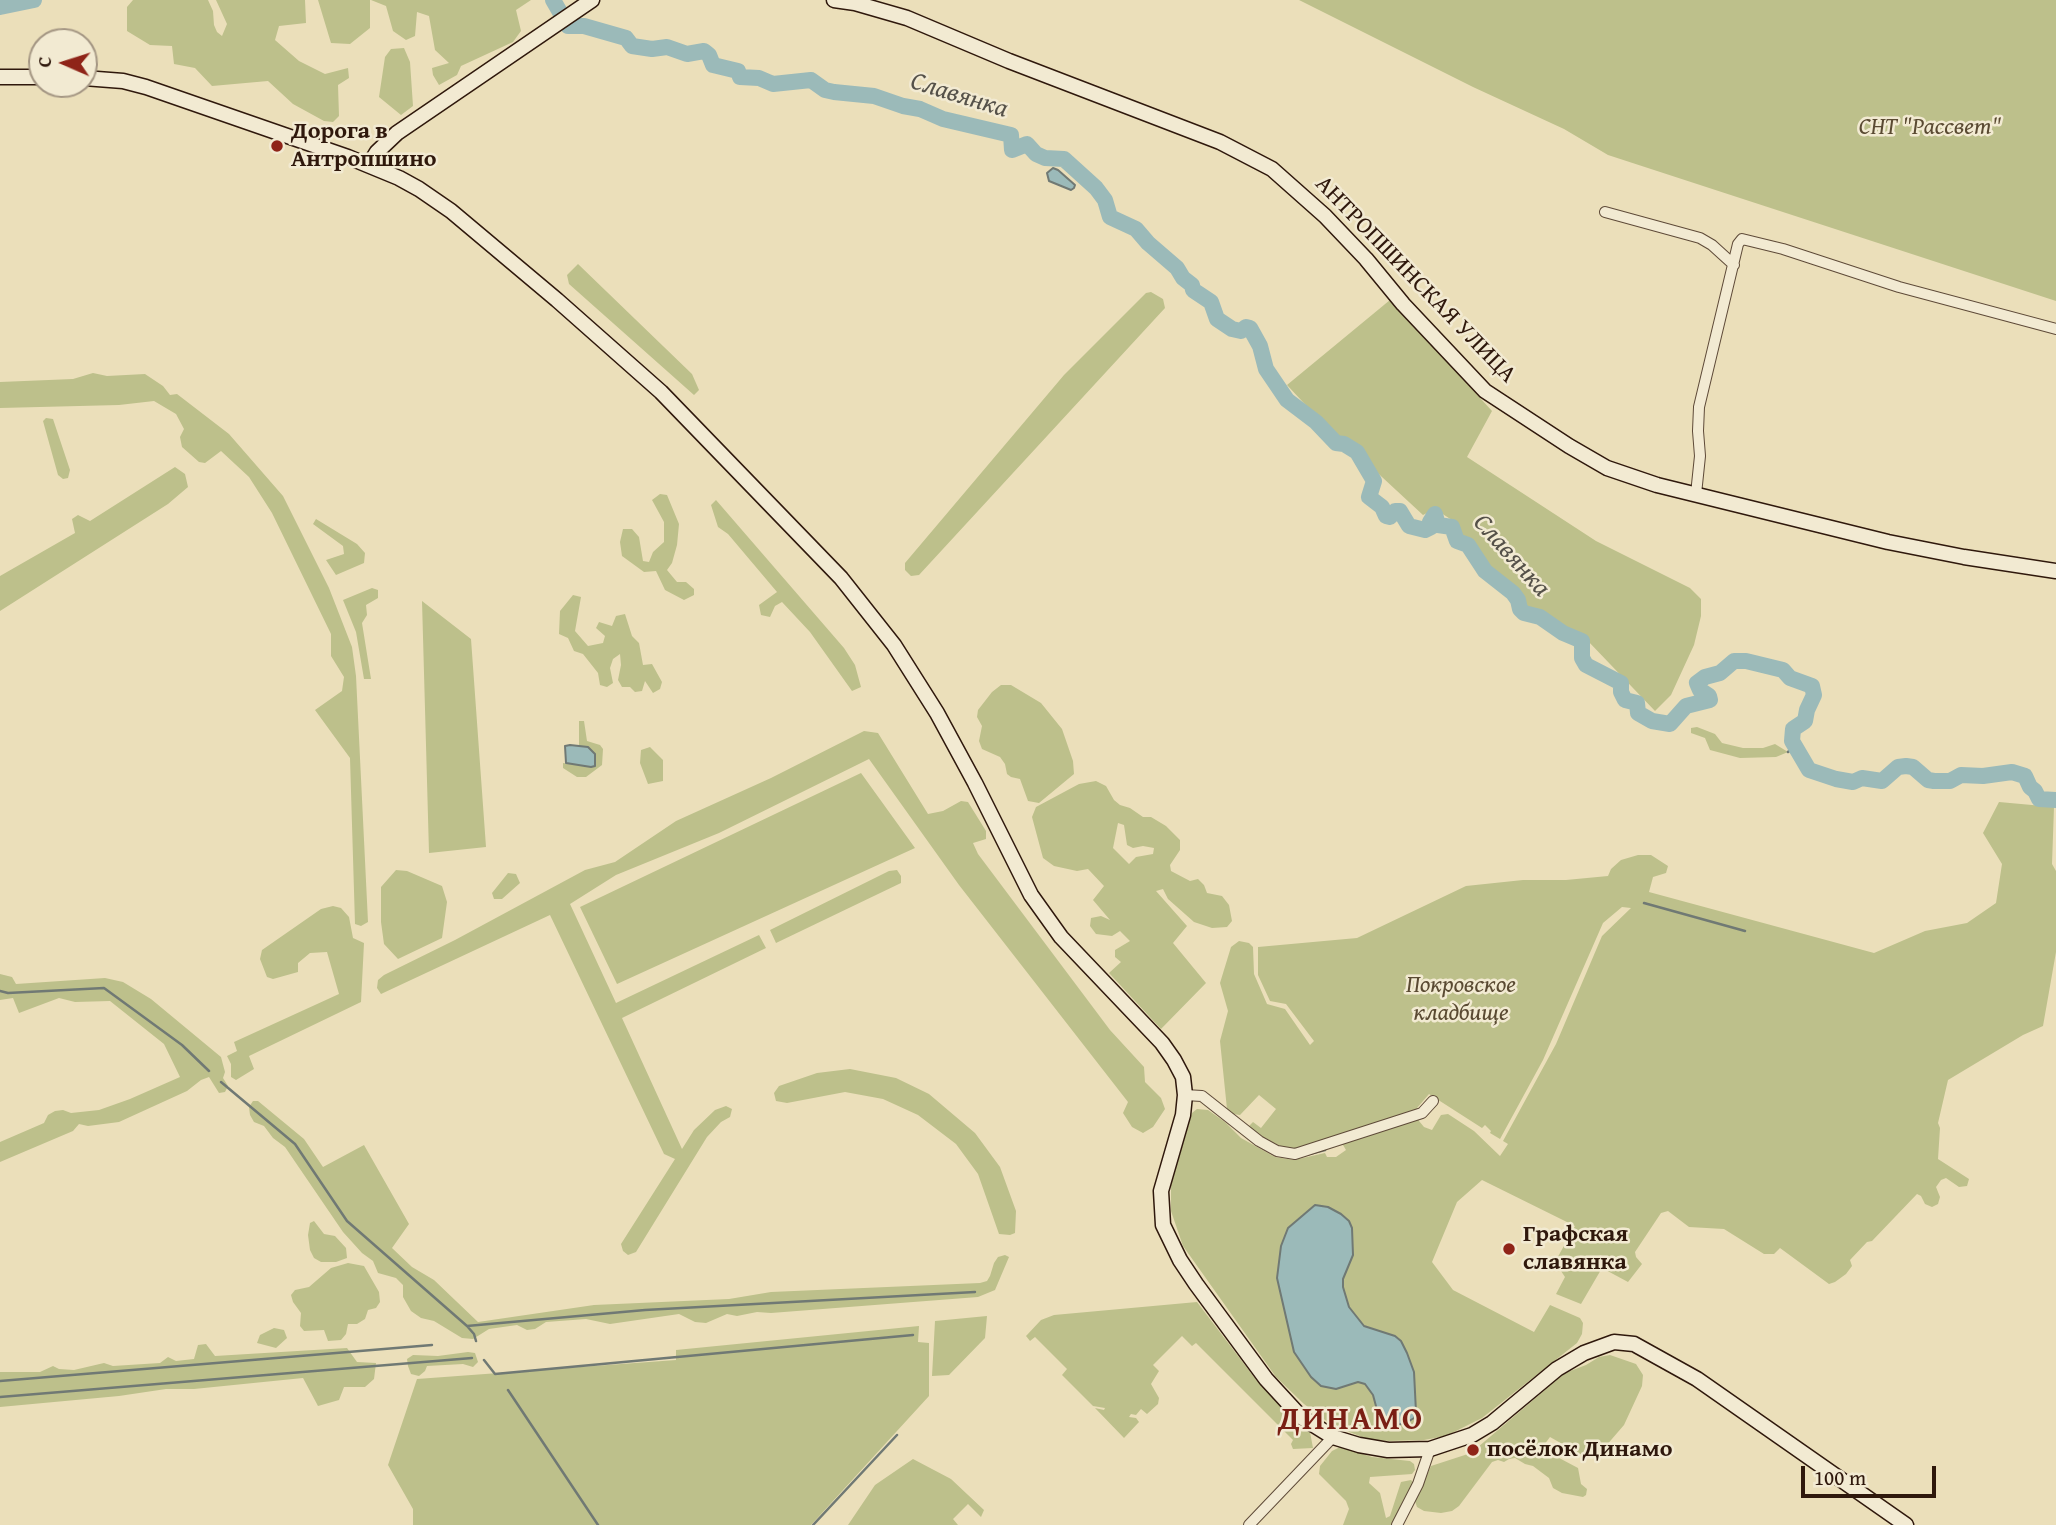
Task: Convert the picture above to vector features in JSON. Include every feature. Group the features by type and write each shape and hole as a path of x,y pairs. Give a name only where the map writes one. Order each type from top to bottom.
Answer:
{"main road":[{"path":"369,165 377,152 397,132 592,0"},
{"name":"АНТРОПШИНСКАЯ УЛИЦА","path":"834,0 855,3 907,18 1220,142 1272,169 1325,216 1366,258 1403,304 1485,391 1607,468 1657,485 1888,542 2056,571"},
{"path":"0,77 28,77"},
{"path":"98,79 123,81 146,87 369,165 399,178 451,211 558,300 661,392 841,578 894,645 937,713 1031,895 1061,937 1162,1043 1183,1077 1183,1115 1161,1191 1163,1225 1180,1260 1196,1284 1266,1379 1301,1417 1333,1437 1359,1445 1388,1450 1430,1449 1472,1435 1492,1423 1573,1358 1593,1349 1621,1342 1645,1349 1691,1375 1906,1525"}],"street":[{"path":"1605,212 1700,238 1734,265"},
{"path":"1696,494 1700,456 1699,407 1738,244 1742,239 1783,248 1899,287 2056,329"},
{"path":"1185,1094 1202,1096 1277,1152 1295,1154 1422,1113 1433,1101"},
{"path":"1249,1525 1333,1437"},
{"path":"1397,1525 1418,1484 1430,1449"}],"green space":[{"path":"133,0 208,0 213,11 214,25 222,36 227,24 216,0 305,0 306,23 279,26 275,40 299,61 325,74 348,68 349,78 338,85 339,116 333,122 324,121 293,104 268,81 212,86 195,68 174,64 172,46 150,45 127,31 127,7"},
{"path":"318,0 370,0 370,28 350,44 331,43"},
{"path":"371,0 531,0 516,10 521,31 513,42 461,66 457,75 439,85 432,68 449,63 435,50 429,16 417,12 415,36 406,40 393,31 386,6"},
{"name":"СНТ \"Рассвет\"","path":"1299,0 2056,0 2056,301 1608,155 1564,129"},
{"path":"404,48 410,62 413,106 401,115 379,97 385,57 391,49"},
{"path":"578,264 692,374 699,390 694,395 569,284 567,275"},
{"path":"1151,292 1163,299 1165,308 919,575 911,576 905,570 905,563 1064,375 1146,293"},
{"path":"1390,300 1492,411 1467,457 1596,541 1690,588 1701,599 1701,616 1694,645 1671,695 1655,711 1587,640 1551,618 1527,608 1514,587 1497,576 1463,540 1458,524 1435,509 1423,515 1315,415 1287,385"},
{"path":"93,373 107,376 145,374 163,386 170,395 177,394 229,434 283,496 329,588 352,647 356,676 368,922 361,926 355,924 350,758 315,710 342,691 344,677 331,656 331,634 272,513 249,477 221,451 205,463 199,462 182,447 180,437 184,429 176,414 154,401 119,405 0,408 0,382 73,379"},
{"path":"46,418 53,419 70,470 68,478 63,479 58,475 43,421"},
{"path":"175,467 185,474 188,487 168,504 0,611 0,576 75,533 72,519 78,515 90,521"},
{"path":"660,494 667,495 679,524 677,545 667,570 677,582 686,582 694,589 694,595 684,600 665,590 656,571 644,572 622,556 620,542 623,529 632,529 639,537 643,561 649,562 653,552 664,542 664,522 652,500"},
{"path":"716,500 844,648 855,665 861,687 852,691 810,632 782,602 775,606 770,617 761,615 759,605 777,592 728,534 718,527 711,505"},
{"path":"316,519 357,544 365,553 364,563 336,575 326,560 344,554 343,546 313,524"},
{"path":"372,588 378,590 378,598 366,605 367,615 362,623 371,679 364,679 356,632 343,600"},
{"path":"573,595 581,597 575,631 588,646 603,643 605,636 596,628 599,622 612,626 616,616 625,614 632,636 639,643 643,665 652,664 662,682 660,689 653,693 645,681 642,691 635,692 630,687 622,687 618,680 620,654 613,659 610,668 613,683 607,687 600,685 598,673 583,654 574,651 568,638 559,634 560,611"},
{"path":"422,601 471,639 486,847 429,853"},
{"path":"1001,685 1011,685 1041,703 1062,729 1073,761 1074,774 1039,803 1028,801 1020,779 1007,774 1000,757 982,749 979,741 982,726 977,717 978,710"},
{"path":"579,721 584,721 587,741 600,745 603,749 602,765 586,777 577,777 563,768 563,763 591,767 588,747 579,746"},
{"path":"1697,727 1715,734 1722,743 1743,748 1763,748 1775,744 1788,752 1776,757 1740,758 1710,750 1705,738 1691,733 1691,728"},
{"path":"864,731 878,733 928,814 943,811 961,801 968,802 986,831 986,839 973,843 978,854 1110,1030 1144,1067 1145,1082 1161,1098 1165,1109 1153,1127 1143,1133 1132,1127 1123,1113 1128,1102 959,885 869,759 719,833 616,875 570,904 616,1003 759,935 766,948 622,1018 682,1149 694,1130 715,1110 726,1106 732,1109 730,1117 721,1122 707,1137 636,1252 628,1255 621,1244 675,1159 664,1154 550,915 381,994 377,988 378,980 585,870 615,862 676,821 771,778"},
{"path":"650,747 663,760 663,781 648,784 640,763 641,750"},
{"path":"861,773 915,848 617,984 580,907"},
{"path":"1096,781 1106,786 1120,805 1166,826 1180,840 1180,850 1170,865 1171,871 1190,881 1198,879 1207,893 1222,896 1229,905 1232,921 1227,927 1212,928 1194,922 1168,899 1163,889 1156,891 1187,926 1173,943 1206,983 1161,1029 1109,973 1121,962 1115,957 1115,950 1130,941 1120,931 1112,936 1096,934 1090,926 1091,918 1101,916 1110,920 1093,900 1104,886 1088,869 1077,871 1054,866 1043,858 1032,817 1036,807 1079,784","holes":["1118,823 1124,825 1127,845 1133,848 1154,848 1153,854 1136,857 1129,864 1113,848"]},
{"name":"Покровское кладбище","path":"1999,802 2054,807 2052,864 2056,871 2056,952 2043,1026 1948,1080 1938,1123 1938,1159 1969,1179 1967,1186 1959,1187 1946,1178 1941,1180 1936,1187 1940,1197 1938,1204 1932,1207 1925,1204 1917,1194 1850,1260 1852,1266 1835,1282 1829,1284 1780,1248 1774,1254 1764,1254 1724,1229 1689,1227 1668,1211 1661,1213 1635,1252 1642,1264 1628,1282 1602,1268 1581,1304 1556,1294 1565,1277 1555,1262 1575,1226 1482,1180 1457,1202 1432,1262 1453,1290 1534,1332 1550,1305 1580,1318 1583,1323 1582,1334 1577,1343 1482,1418 1446,1436 1389,1441 1367,1439 1347,1431 1325,1420 1304,1404 1276,1377 1183,1246 1171,1211 1171,1185 1192,1113 1197,1109 1208,1110 1241,1138 1275,1157 1294,1160 1325,1153 1327,1157 1336,1157 1346,1150 1343,1145 1336,1144 1289,1151 1247,1128 1253,1122 1261,1128 1276,1109 1259,1095 1240,1115 1227,1109 1220,1041 1228,1011 1220,983 1231,947 1239,941 1249,943 1253,947 1254,974 1267,1004 1285,1009 1310,1045 1314,1041 1286,1004 1270,1001 1258,975 1258,947 1357,938 1466,886 1608,876 1621,860 1638,855 1651,855 1668,866 1666,873 1653,877 1649,892 1874,953 1925,931 1967,923 1996,903 2002,864 1983,833","holes":["1622,907 1631,908 1602,936 1556,1044 1503,1141 1508,1144 1500,1156 1474,1131 1448,1114 1441,1115 1432,1130 1424,1127 1419,1121 1417,1108 1429,1094 1482,1128 1485,1125 1490,1133 1500,1139 1543,1060 1603,923"]},
{"path":"396,870 407,871 442,886 447,902 442,938 398,959 384,944 381,922 381,887"},
{"path":"897,870 901,883 776,943 770,930 889,871"},
{"path":"508,873 516,874 520,883 502,899 494,899 492,893"},
{"path":"333,906 341,908 349,917 353,938 364,943 361,1002 249,1056 254,1069 236,1080 231,1077 231,1064 227,1056 237,1051 234,1042 339,994 327,952 310,953 298,963 298,972 273,979 267,977 260,959 262,950 321,909"},
{"path":"0,974 12,977 16,984 105,978 123,982 151,999 221,1057 225,1072 223,1078 228,1086 225,1092 219,1093 209,1077 187,1091 119,1122 88,1126 79,1124 73,1131 0,1162 0,1142 44,1123 48,1115 55,1111 71,1113 99,1110 180,1077 164,1044 110,1001 75,1002 59,998 19,1013 13,998 0,1000"},
{"path":"850,1069 896,1078 929,1094 975,1133 1000,1167 1016,1211 1015,1233 999,1234 978,1174 956,1144 918,1115 883,1099 845,1092 787,1103 776,1101 774,1093 779,1086 817,1073"},
{"path":"253,1101 258,1101 304,1139 323,1167 364,1145 409,1224 392,1248 412,1267 434,1280 478,1322 594,1305 729,1299 771,1292 980,1283 987,1281 998,1257 1009,1257 995,1290 978,1297 757,1312 737,1316 727,1314 706,1323 695,1322 679,1314 610,1324 586,1319 546,1322 535,1329 527,1330 517,1325 489,1329 473,1339 462,1338 411,1311 403,1297 403,1285 396,1278 378,1273 373,1261 343,1232 285,1147 273,1138 264,1126 254,1122 249,1107"},
{"path":"314,1221 324,1234 335,1236 346,1248 347,1258 336,1262 321,1262 314,1258 308,1235 310,1223"},
{"path":"348,1263 364,1266 379,1292 380,1302 376,1308 368,1310 365,1319 357,1324 348,1324 346,1334 341,1340 328,1341 324,1330 304,1331 300,1326 301,1313 291,1295 295,1290 309,1287 331,1268"},
{"path":"1197,1302 1257,1381 1310,1432 1313,1448 1293,1449 1293,1440 1196,1343 1192,1346 1182,1336 1153,1365 1159,1371 1151,1384 1159,1398 1158,1404 1147,1414 1141,1409 1136,1415 1131,1414 1129,1417 1136,1418 1139,1422 1124,1438 1095,1408 1105,1408 1093,1406 1062,1375 1067,1369 1035,1337 1030,1341 1026,1336 1041,1320 1054,1315"},
{"path":"987,1316 985,1338 949,1375 932,1376 935,1321"},
{"path":"919,1326 918,1342 929,1343 929,1396 811,1525 413,1525 413,1509 388,1465 417,1379 676,1360 676,1350"},
{"path":"274,1328 284,1330 287,1338 276,1348 257,1343 260,1335"},
{"path":"206,1344 215,1356 347,1348 357,1362 376,1363 374,1379 365,1387 344,1387 339,1400 318,1406 303,1378 194,1389 166,1389 0,1407 0,1372 40,1372 53,1366 74,1370 104,1363 113,1366 160,1363 168,1357 176,1361 194,1359 198,1345"},
{"path":"475,1353 478,1362 473,1367 463,1364 427,1366 419,1376 411,1374 408,1366 407,1359 413,1355 438,1356"},
{"path":"1610,1355 1636,1364 1643,1375 1642,1386 1624,1425 1599,1454 1591,1456 1580,1454 1550,1437 1544,1445 1546,1451 1578,1468 1581,1484 1587,1489 1586,1495 1583,1497 1562,1493 1553,1488 1549,1478 1533,1466 1515,1458 1492,1462 1459,1506 1452,1511 1441,1513 1424,1511 1417,1507 1415,1501 1431,1466 1471,1453 1565,1373 1599,1357"},
{"path":"1340,1447 1372,1457 1410,1461 1414,1464 1415,1470 1412,1474 1370,1477 1369,1483 1380,1493 1386,1518 1390,1516 1401,1482 1411,1480 1416,1485 1394,1525 1343,1525 1349,1509 1346,1501 1319,1474 1320,1466 1332,1451"},
{"path":"913,1459 951,1479 984,1510 981,1517 968,1504 953,1519 958,1525 848,1525 875,1485"}],"water":[{"path":"1053,168 1075,185 1074,188 1071,190 1049,181 1047,173"},
{"path":"565,746 588,747 595,754 595,766 566,763"},
{"path":"1315,1205 1328,1207 1341,1214 1352,1228 1353,1255 1343,1279 1349,1307 1364,1326 1395,1336 1407,1353 1414,1372 1416,1412 1414,1418 1406,1423 1392,1426 1380,1421 1373,1395 1365,1384 1358,1382 1336,1389 1321,1386 1311,1377 1294,1352 1277,1278 1281,1246 1288,1228"}],"waterway":[{"name":"Славянка","path":"0,7 34,0"},
{"name":"Славянка","path":"553,0 568,26 584,26 626,38 632,46 652,49 667,47 687,54 704,51 713,65 738,71 740,77 759,78 773,84 811,80 825,90 874,96 920,109 943,119 1011,135 1012,150 1027,144 1036,154 1045,158 1064,159 1096,188 1105,200 1110,217 1136,229 1177,268 1183,278 1192,285 1193,290 1211,302 1217,319 1232,329 1241,331 1246,327 1250,328 1260,346 1266,369 1287,400 1316,422 1336,443 1344,444 1357,452 1374,481 1369,497 1382,507 1386,516 1390,517 1395,511 1400,511 1409,526 1425,530 1431,527 1430,522 1435,514 1438,525 1452,527 1457,541 1468,545 1485,571 1513,593 1524,613 1540,617 1563,633 1582,641 1582,658 1586,665 1621,683 1625,700 1637,703 1638,713 1652,721 1670,724 1686,706 1710,700 1697,683 1705,677 1720,673 1734,661 1746,661 1783,670 1790,678 1812,686 1814,695 1805,721 1793,729 1792,741 1809,770 1853,782 1862,778 1882,781 1898,767 1906,766 1913,767 1928,780 1934,781 1950,781 1961,775 1983,776 2012,772 2025,776 2039,799 2056,800"},
{"path":"1788,752 1795,745"},
{"path":"1644,903 1745,931"},
{"path":"0,991 8,993 104,988 182,1045 209,1071"},
{"path":"221,1082 295,1144 347,1221 467,1326 476,1341"},
{"path":"1309,1154 1325,1150"},
{"path":"467,1326 645,1310 975,1292"},
{"path":"484,1360 495,1374 913,1335"},
{"path":"0,1381 432,1345"},
{"path":"0,1397 472,1358"},
{"path":"508,1390 598,1525"},
{"path":"813,1525 897,1435"}],"place":[{"name":"Дорога в Антропшино","path":"277,146"},
{"name":"Графская славянка","path":"1509,1249"},
{"name":"посёлок Динамо","path":"1473,1450"}],"district":[{"name":"ДИНАМО","path":"1351,1421"}]}
